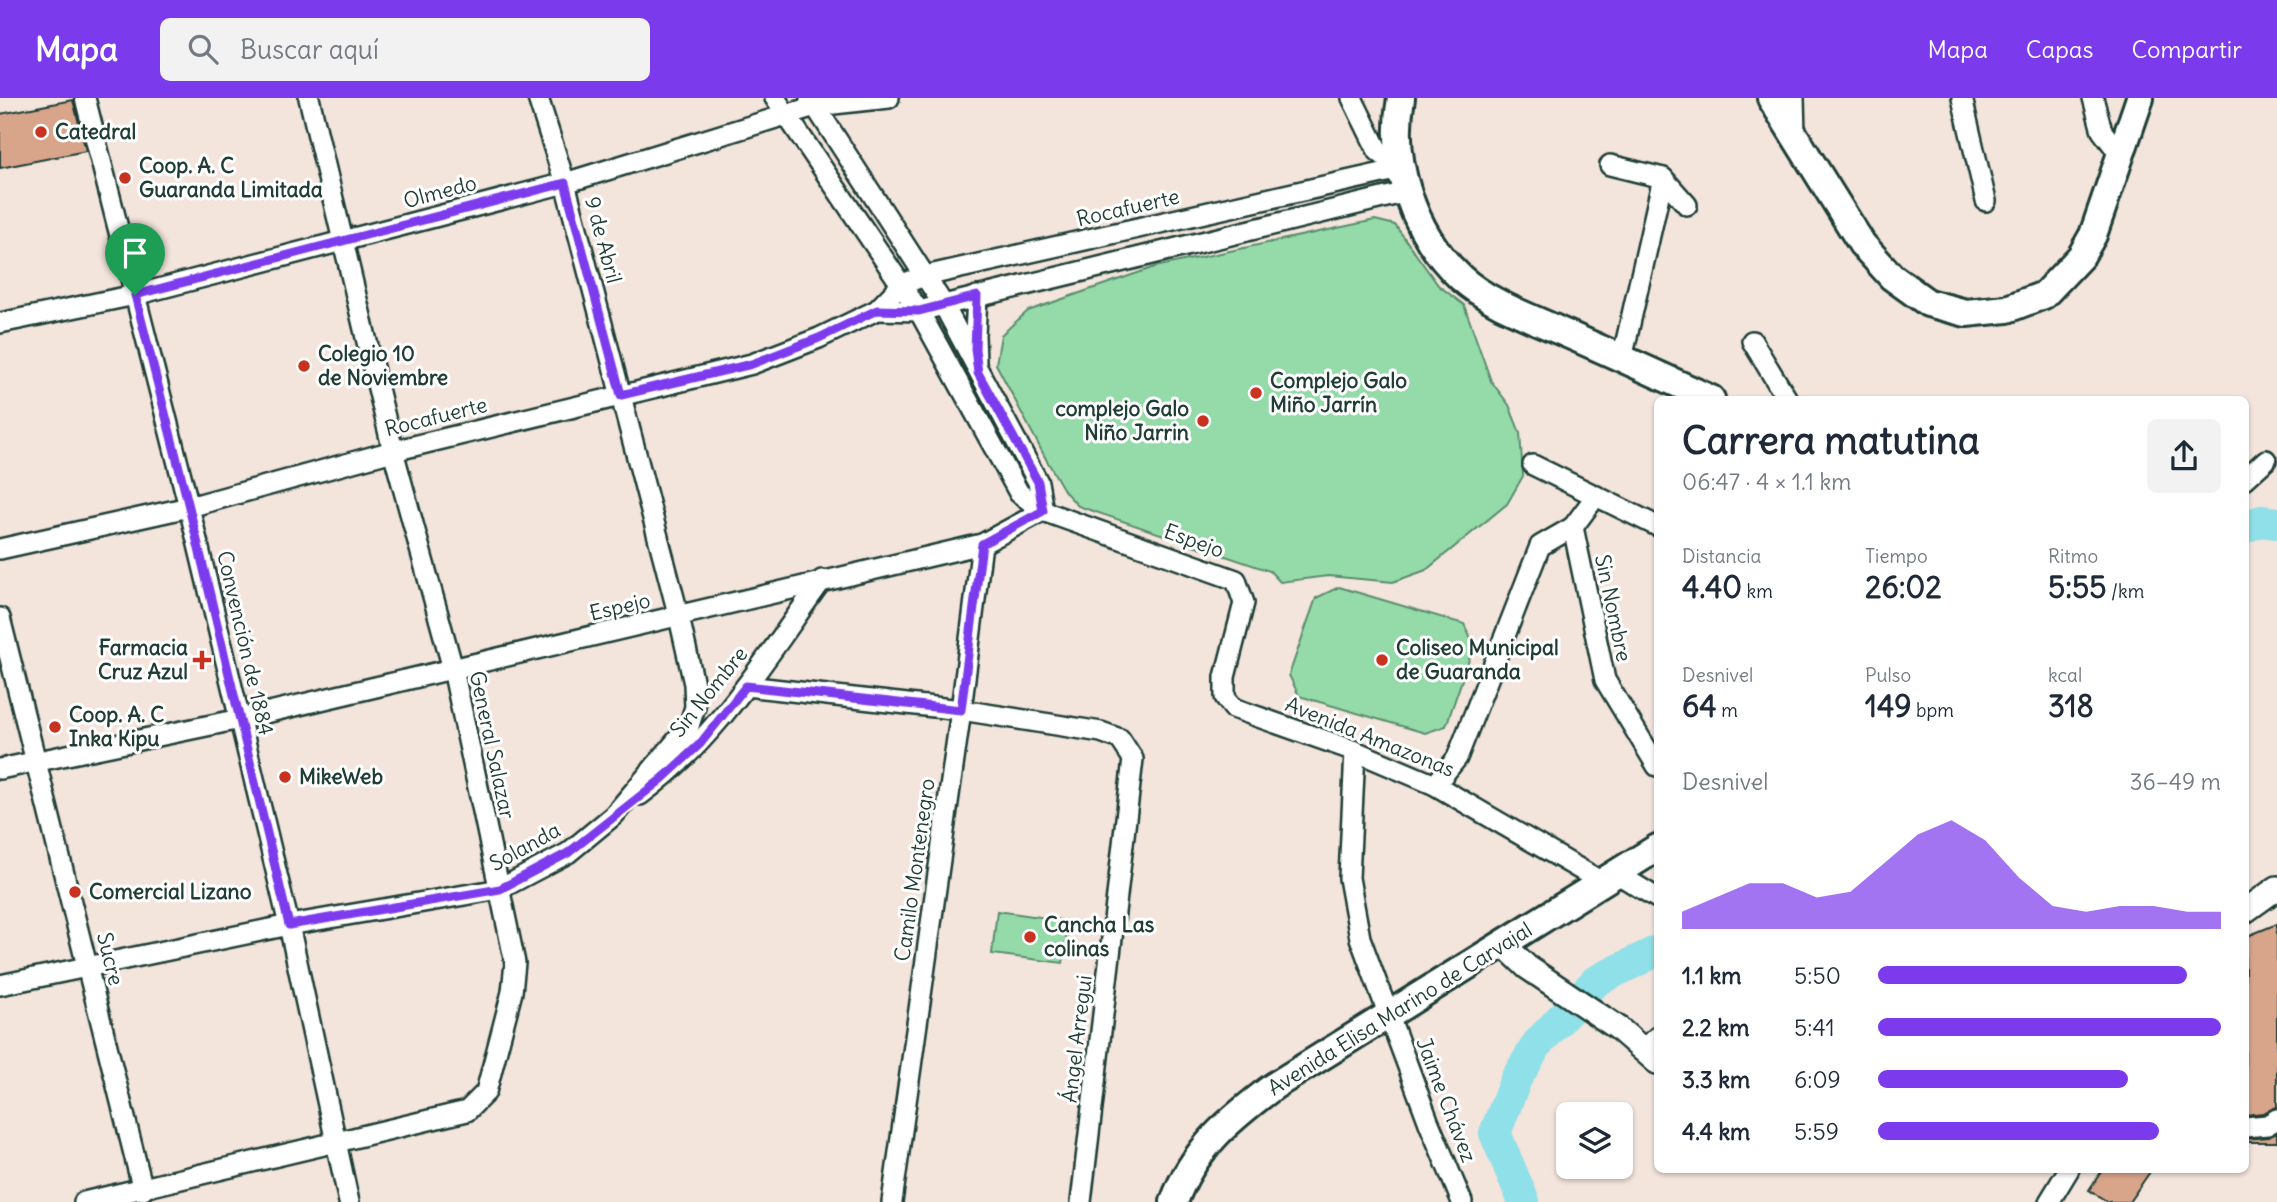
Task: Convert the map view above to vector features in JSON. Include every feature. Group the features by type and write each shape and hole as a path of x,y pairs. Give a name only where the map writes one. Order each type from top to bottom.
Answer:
{"highway":[{"path":"1401,98 1397,117 1404,181 1428,237 1461,278 1499,303 1704,396"},
{"path":"1771,98 1862,244 1892,277 1927,303 1966,313 2007,309 2044,295 2081,256 2093,235 2122,158 2140,98"},
{"name":"Avenida Elisa Marino de Carvajal","path":"1174,1202 1183,1178 1207,1143 1233,1116 1274,1086 1654,850"}],"main road":[{"path":"2249,908 2277,888"},
{"path":"1503,944 1527,967 1652,1050"}],"street":[{"name":"Convención de 1884","path":"85,98 240,719 289,925 349,1202"},
{"name":"General Salazar","path":"84,1202 142,1198 336,1143 467,1111 475,1106 486,1092 512,992 515,963 453,669 393,451 309,98"},
{"name":"9 de Abril","path":"538,98 565,183 621,395"},
{"path":"775,98 919,311 1018,493 1043,511"},
{"name":"Olmedo","path":"0,323 135,295 565,183 786,115 819,101 889,98"},
{"path":"1352,98 1378,151 1404,181"},
{"path":"1794,98 1795,135"},
{"path":"1962,98 1986,201"},
{"path":"2093,98 2102,131 2122,158"},
{"path":"819,101 943,304 1038,482 1043,511"},
{"path":"1610,165 1663,178 1686,205"},
{"path":"1622,359 1663,178"},
{"name":"Rocafuerte","path":"0,549 189,507 393,451 752,364 819,338 877,310 902,284 925,276 1404,181"},
{"name":"Rocafuerte","path":"877,310 919,311 1404,181"},
{"path":"977,296 975,349 978,373"},
{"path":"1752,341 1785,396"},
{"name":"Solanda","path":"0,985 289,925 500,889 568,853 614,815 689,726 695,707 694,684 679,617 621,395"},
{"path":"2249,475 2266,460"},
{"path":"1533,465 1654,525"},
{"path":"1435,785 1457,758 1540,546 1573,527 1596,496"},
{"name":"Espejo","path":"0,769 240,719 982,544 1043,511 1236,580"},
{"name":"Sin Nombre","path":"1573,527 1605,680 1654,761"},
{"name":"Camilo Montenegro","path":"892,1202 982,544"},
{"name":"Sin Nombre","path":"614,815 662,779 700,744 746,686 822,580"},
{"name":"Avenida Amazonas","path":"1236,580 1244,603 1226,677 1225,697 1233,708 1355,751 1435,785 1609,877 1654,897"},
{"name":"Sucre","path":"0,618 88,966 142,1198"},
{"path":"746,686 961,710"},
{"name":"Ángel Arregui","path":"961,710 1101,732 1120,739 1133,759 1081,1202"},
{"name":"Jaime Chávez","path":"1355,751 1349,878 1360,938 1462,1202"},
{"path":"2249,1127 2267,1125 2277,1119"},
{"path":"2049,1202 2067,1173"}],"green space":[{"name":"Complejo Galo Miño Jarrín","path":"1375,220 1395,225 1438,285 1464,305 1491,381 1509,405 1520,433 1523,476 1507,504 1426,570 1393,582 1328,576 1280,582 1270,571 1078,506 1065,492 996,364 1001,335 1028,311 1155,267"},
{"name":"Coliseo Municipal de Guaranda","path":"1339,587 1464,624 1474,645 1446,726 1425,733 1299,696 1289,675 1316,598"},
{"name":"Cancha Las colinas","path":"997,911 1069,921 1063,963 992,954"}],"building":[{"name":"Catedral","path":"73,100 86,151 0,168 0,114"},
{"path":"2277,924 2277,1107 2263,1113 2249,1115 2249,935"},
{"path":"2277,1133 2277,1142 2249,1142 2249,1139 2268,1137"},
{"path":"2100,1173 2149,1173 2129,1202 2108,1202 2089,1190"}],"waterway":[{"path":"2249,526 2261,521 2277,523"},
{"path":"1524,1202 1495,1133 1516,1079 1538,1043 1596,981 1654,952"}],"place":[{"name":"Catedral","path":"41,132"},
{"name":"Coop. A. C Guaranda Limitada","path":"125,178"},
{"name":"Colegio 10 de Noviembre","path":"304,366"},
{"name":"Complejo Galo Miño Jarrín","path":"1256,393"},
{"name":"complejo Galo Niño Jarrin","path":"1203,421"},
{"name":"Farmacia Cruz Azul","path":"202,660"},
{"name":"Coliseo Municipal de Guaranda","path":"1382,660"},
{"name":"Coop. A. C Inka Kipu","path":"55,727"},
{"name":"MikeWeb","path":"285,777"},
{"name":"Comercial Lizano","path":"75,892"},
{"name":"Cancha Las colinas","path":"1030,937"}],"route":[{"path":"565,183 621,395 752,364 819,338 877,310 919,311 977,296 975,349 978,373 1038,482 1043,511 982,544 961,710 746,686 700,744 662,779 568,853 500,889 289,925 189,507 135,295 565,183"}]}
